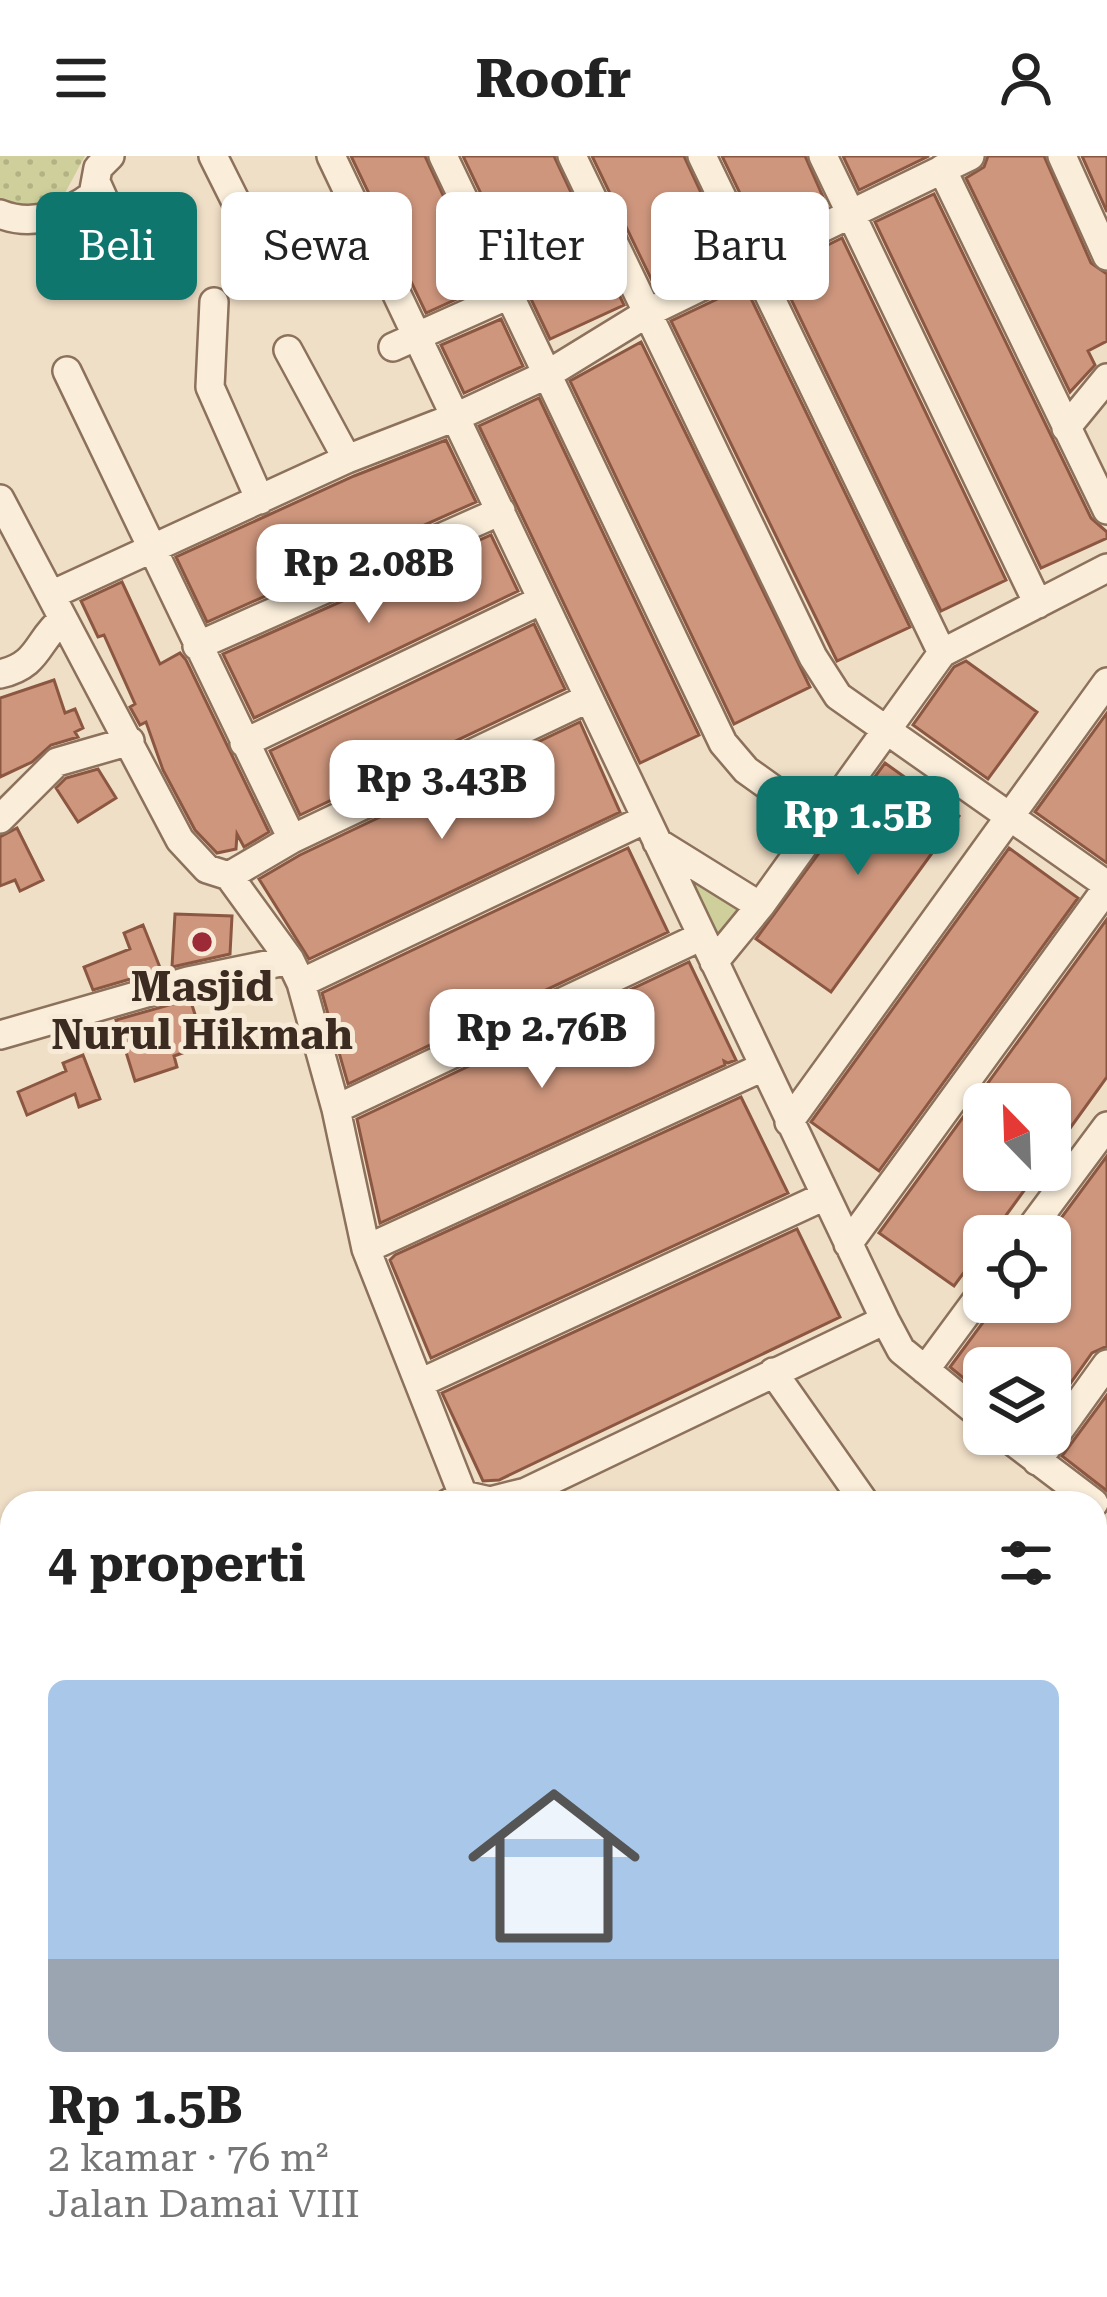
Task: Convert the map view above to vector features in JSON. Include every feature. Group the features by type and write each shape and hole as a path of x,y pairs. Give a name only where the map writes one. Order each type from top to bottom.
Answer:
{"street":[{"path":"0,214 18,220 45,219 84,202 93,195 98,168 110,156"},
{"path":"213,156 231,192"},
{"path":"331,156 406,342 458,416 885,1321 902,1350 963,1401"},
{"path":"443,156 460,192"},
{"path":"572,156 813,657 838,696 1107,886 848,1244"},
{"path":"702,156 719,192"},
{"path":"823,156 1038,604"},
{"path":"829,223 970,156"},
{"path":"1062,156 1107,256"},
{"path":"942,169 1107,510"},
{"path":"96,182 101,192"},
{"path":"406,342 498,300"},
{"path":"511,300 726,748 746,770 820,823"},
{"path":"0,674 32,660 53,627 57,607 150,550 548,374 673,300"},
{"path":"771,300 942,653"},
{"path":"214,302 210,387 260,500"},
{"path":"288,350 347,459"},
{"path":"67,371 292,839"},
{"path":"1066,428 1107,378"},
{"path":"0,499 189,853 207,869 229,876 296,972 336,1109 366,1249 419,1383 453,1491"},
{"path":"197,646 501,511"},
{"path":"336,1109 708,949 760,906 942,653 1107,568"},
{"path":"244,743 542,600"},
{"path":"789,1122 1107,682"},
{"path":"229,876 292,839 589,698"},
{"path":"0,819 57,762 130,741"},
{"path":"651,830 760,906"},
{"path":"0,1035 188,982 296,972 651,830"},
{"path":"366,1249 763,1067"},
{"path":"1041,1215 1107,1126"},
{"path":"419,1383 825,1196"},
{"path":"925,1370 963,1319"},
{"path":"528,1491 885,1321"},
{"path":"1037,1461 1107,1364"},
{"path":"773,1372 857,1491"},
{"path":"1029,1455 1078,1491"}],"green space":[{"path":"0,156 85,156 66,192 36,192 36,212 0,201"},
{"path":"686,872 743,906 719,936 703,917"}],"building":[{"path":"351,156 425,156 442,192 436,192 436,300 454,300 426,313 412,284 412,192 368,192"},
{"path":"463,156 554,156 571,192 480,192"},
{"path":"592,156 684,156 701,192 651,192 651,279 627,229 627,192 609,192"},
{"path":"722,156 805,156 821,192 739,192"},
{"path":"843,156 929,156 859,190"},
{"path":"988,156 1044,156 1091,263 1107,274 1107,341 1088,351 1095,365 1070,392 966,178 984,167"},
{"path":"1082,156 1107,156 1107,212"},
{"path":"934,194 1091,518 1107,532 1107,538 1041,568 875,222"},
{"path":"842,238 1006,580 941,611 791,300 829,300 829,244"},
{"path":"531,300 622,300 624,305 550,339"},
{"path":"715,300 752,300 910,627 837,661 671,321"},
{"path":"501,319 523,366 464,393 441,345"},
{"path":"641,342 810,687 734,724 570,381"},
{"path":"539,398 699,735 640,763 479,426"},
{"path":"446,440 476,502 207,622 176,557"},
{"path":"491,535 518,591 254,718 223,654"},
{"path":"122,582 160,664 180,653 186,660 269,832 244,847 237,834 236,849 217,853 195,830 163,770 146,722 140,725 130,707 135,704 104,635 98,637 81,601"},
{"path":"534,624 565,689 300,815 270,751"},
{"path":"966,661 1037,712 988,779 913,725 954,667"},
{"path":"54,680 65,713 75,709 83,728 75,732 78,737 51,745 32,762 0,777 0,698"},
{"path":"1107,713 1107,863 1035,812"},
{"path":"580,722 620,812 309,959 259,879"},
{"path":"885,763 959,816 831,992 756,939"},
{"path":"98,769 116,798 78,822 56,788 66,778"},
{"path":"17,828 43,880 20,891 15,880 0,886 0,837"},
{"path":"628,848 668,932 348,1084 322,993"},
{"path":"1009,848 1078,898 879,1171 811,1122"},
{"name":"Masjid Nurul Hikmah","path":"175,914 232,916 230,954 172,967"},
{"path":"1107,919 1107,1077 1071,1127 1071,1083 988,1083"},
{"path":"143,925 161,970 93,990 84,967 130,949 124,933"},
{"path":"689,962 736,1060 724,1061 725,1065 380,1223 357,1119"},
{"path":"190,999 205,1045 174,1056 177,1067 135,1081 116,1020"},
{"path":"83,1055 100,1099 79,1107 75,1094 27,1115 18,1092 66,1071 63,1063"},
{"path":"741,1097 788,1193 431,1358 390,1260 395,1255"},
{"path":"963,1117 963,1191 1024,1191 1006,1215 963,1215 963,1274 954,1286 879,1233"},
{"path":"1107,1156 1107,1346 1092,1353 1071,1382 1071,1347 965,1347 982,1323 1071,1323 1071,1215 1063,1215"},
{"path":"797,1229 840,1317 499,1480 483,1481 442,1393"},
{"path":"963,1349 963,1378 950,1367"},
{"path":"1107,1395 1107,1491 1062,1456 1071,1455 1071,1444"}],"place":[{"name":"Masjid Nurul Hikmah","path":"202,942"}]}
